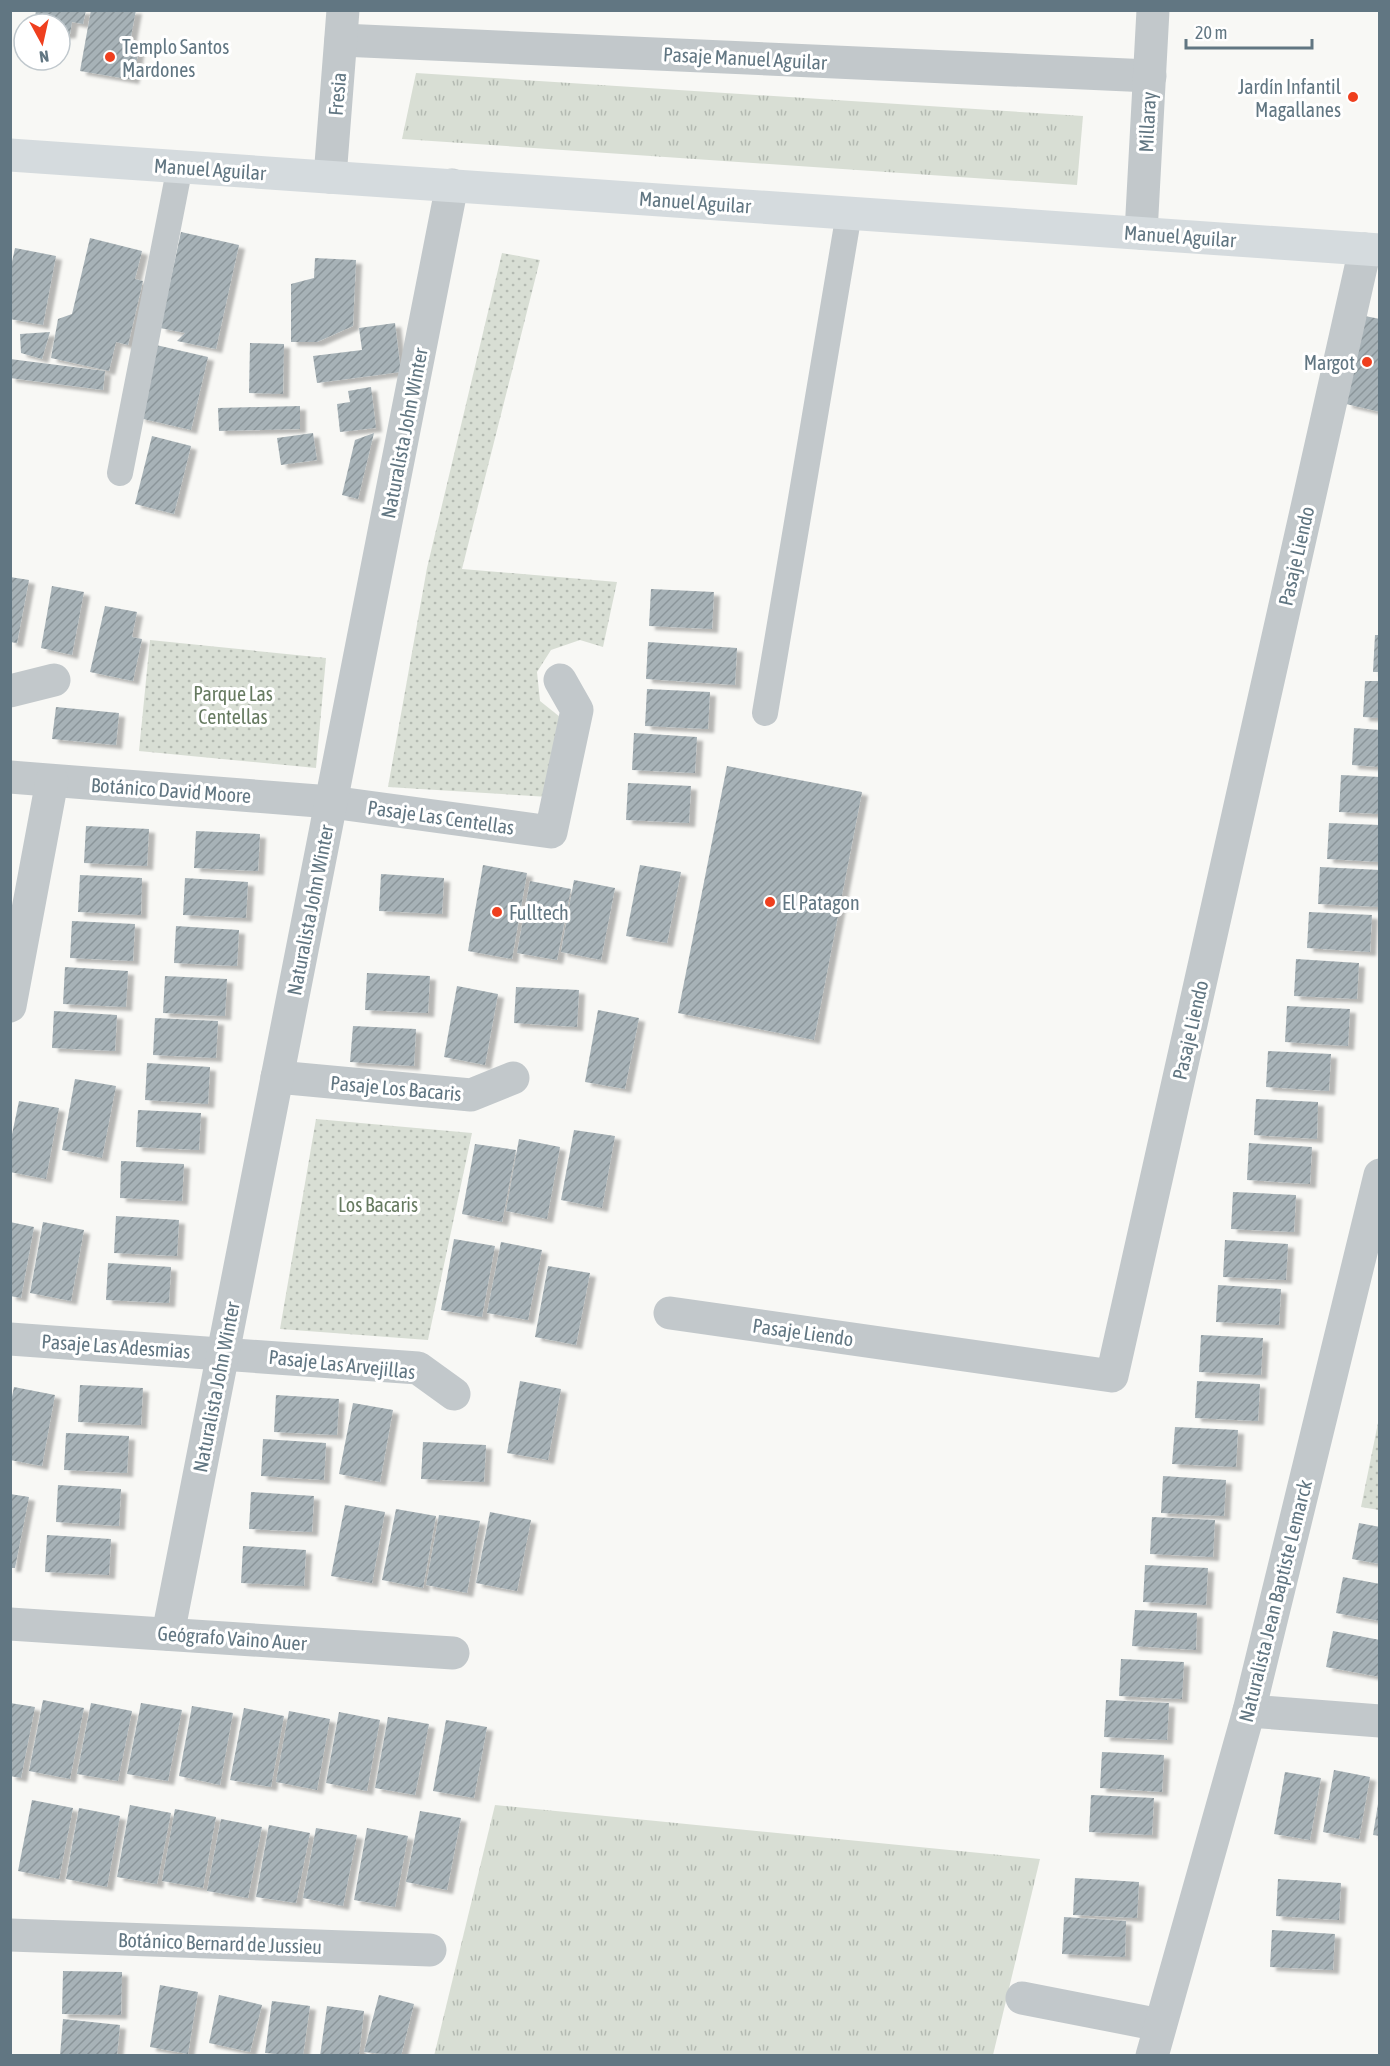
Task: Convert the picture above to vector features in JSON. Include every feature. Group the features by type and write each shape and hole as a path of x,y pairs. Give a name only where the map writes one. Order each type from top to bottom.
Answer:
{"street":[{"name":"Millaray","path":"1141,233 1153,10"},
{"name":"Pasaje Manuel Aguilar","path":"342,25 1150,76"},
{"name":"Fresia","path":"330,177 342,25"},
{"name":"Manuel Aguilar","path":"10,155 1372,249"},
{"name":"Naturalista John Winter","path":"168,1634 452,185"},
{"name":"Pasaje Liendo","path":"670,1313 1112,1376 1372,249"},
{"path":"10,691 54,680"},
{"name":"Pasaje Las Centellas","path":"331,802 551,832 577,710 560,680"},
{"name":"Botánico David Moore","path":"10,777 331,802"},
{"path":"10,1006 52,781"},
{"name":"Pasaje Los Bacaris","path":"277,1077 471,1095 513,1078"},
{"name":"Naturalista Jean Baptiste Lemarck","path":"1156,2040 1249,1710 1379,1179"},
{"name":"Pasaje Las Adesmias","path":"10,1339 222,1353"},
{"name":"Pasaje Las Arvejillas","path":"222,1353 418,1368 454,1394"},
{"name":"Geógrafo Vaino Auer","path":"10,1624 453,1653"},
{"path":"1249,1710 1380,1720"},
{"name":"Botánico Bernard de Jussieu","path":"10,1935 430,1950"},
{"path":"1022,1998 1156,2040"}],"lane":[{"path":"120,472 180,166"},
{"path":"765,713 849,213"}],"green space":[{"path":"416,73 1083,116 1077,185 402,139"},
{"path":"502,253 540,260 462,569 617,582 603,647 580,640 551,650 537,672 540,701 565,721 549,797 388,787 427,568"},
{"name":"Parque Las Centellas","path":"150,640 326,658 316,768 139,751"},
{"name":"Los Bacaris","path":"316,1119 472,1133 428,1340 280,1329"},
{"path":"1379,1418 1379,1510 1361,1507"},
{"path":"495,1805 1040,1859 993,2055 434,2056"}],"building":[{"path":"36,10 86,10 83,24 72,22 72,12 36,12"},
{"name":"Templo Santos Mardones","path":"91,10 136,10 130,42 140,43 133,80 80,71"},
{"path":"181,232 239,245 216,349 177,341 185,333 160,328"},
{"path":"90,238 142,251 135,279 143,281 128,345 116,342 109,371 51,358 58,319 72,314"},
{"path":"15,248 56,256 43,325 10,319 10,271"},
{"path":"315,258 356,260 353,326 317,342 291,342 291,284 314,278"},
{"name":"Margot","path":"1365,316 1380,319 1380,412 1346,404"},
{"path":"395,323 401,372 317,383 313,356 362,350 359,328"},
{"path":"50,332 42,359 21,353 20,334"},
{"path":"250,343 284,344 283,394 249,393"},
{"path":"156,345 208,357 191,430 139,418"},
{"path":"10,359 105,371 103,390 10,378"},
{"path":"371,387 376,428 340,432 337,404 350,402 348,391"},
{"path":"300,406 300,429 219,431 218,408"},
{"path":"313,433 317,460 281,465 277,438"},
{"path":"374,433 358,499 342,495 355,440"},
{"path":"152,436 191,446 174,514 135,504"},
{"path":"10,577 29,580 17,643 10,642"},
{"path":"52,586 84,592 72,655 41,648"},
{"path":"651,589 714,592 712,629 649,626"},
{"path":"105,606 137,612 132,637 142,639 133,681 90,672"},
{"path":"1375,635 1380,635 1380,672 1373,672"},
{"path":"648,642 737,648 735,685 646,679"},
{"path":"1365,681 1380,681 1380,718 1363,717"},
{"path":"647,689 710,692 708,729 645,726"},
{"path":"56,707 119,713 116,745 52,739"},
{"path":"1354,728 1380,730 1380,767 1352,765"},
{"path":"634,733 697,737 695,773 632,770"},
{"name":"El Patagon","path":"727,766 862,792 814,1040 678,1013"},
{"path":"1341,775 1380,777 1380,814 1339,812"},
{"path":"628,783 691,786 689,823 626,820"},
{"path":"1329,823 1380,825 1380,862 1327,859"},
{"path":"86,826 149,829 147,866 84,863"},
{"path":"196,831 260,834 258,871 194,868"},
{"name":"Fulltech","path":"483,865 527,873 512,959 468,951"},
{"path":"640,865 681,872 667,943 626,936"},
{"path":"1320,867 1380,870 1380,907 1318,904"},
{"path":"381,874 444,878 442,914 379,911"},
{"path":"80,875 142,878 141,915 78,912"},
{"path":"185,878 248,882 246,918 183,915"},
{"path":"574,880 615,888 601,960 561,952"},
{"path":"530,881 571,889 557,960 517,953"},
{"path":"1309,912 1372,915 1370,952 1307,948"},
{"path":"72,921 135,924 133,961 70,958"},
{"path":"176,926 239,930 237,966 174,963"},
{"path":"1296,959 1359,963 1357,999 1294,996"},
{"path":"65,967 128,971 126,1007 63,1004"},
{"path":"367,973 430,976 428,1013 365,1010"},
{"path":"165,976 227,979 225,1016 163,1013"},
{"path":"457,986 498,994 485,1065 444,1057"},
{"path":"516,987 579,990 577,1027 514,1023"},
{"path":"1287,1006 1350,1009 1348,1046 1285,1042"},
{"path":"598,1010 639,1018 625,1089 585,1082"},
{"path":"54,1011 117,1015 115,1051 52,1048"},
{"path":"155,1018 218,1021 216,1058 153,1055"},
{"path":"353,1026 416,1029 414,1066 350,1062"},
{"path":"1268,1051 1331,1054 1329,1091 1266,1087"},
{"path":"147,1063 210,1067 208,1104 145,1100"},
{"path":"75,1079 116,1086 102,1158 62,1150"},
{"path":"1256,1099 1318,1102 1317,1139 1254,1135"},
{"path":"19,1101 59,1108 46,1179 10,1172 10,1144"},
{"path":"138,1110 201,1113 199,1150 136,1147"},
{"path":"574,1130 615,1136 602,1208 561,1200"},
{"path":"519,1139 560,1147 547,1219 506,1211"},
{"path":"1249,1143 1312,1147 1310,1184 1247,1180"},
{"path":"475,1144 516,1150 502,1222 462,1214"},
{"path":"121,1161 184,1164 182,1201 120,1198"},
{"path":"1233,1192 1296,1195 1294,1232 1231,1229"},
{"path":"116,1216 179,1220 177,1256 114,1253"},
{"path":"10,1222 34,1227 21,1298 10,1296"},
{"path":"43,1222 84,1230 71,1301 30,1293"},
{"path":"454,1239 495,1246 482,1317 441,1310"},
{"path":"1225,1240 1288,1244 1286,1280 1223,1277"},
{"path":"501,1242 542,1250 528,1320 487,1313"},
{"path":"108,1263 171,1267 169,1303 106,1300"},
{"path":"548,1266 590,1273 576,1345 535,1337"},
{"path":"1218,1285 1281,1289 1279,1325 1216,1322"},
{"path":"1201,1335 1263,1338 1261,1375 1199,1372"},
{"path":"520,1381 561,1389 548,1460 507,1453"},
{"path":"1197,1381 1260,1384 1258,1421 1195,1418"},
{"path":"80,1385 143,1388 141,1425 78,1422"},
{"path":"14,1387 55,1395 42,1466 10,1460 10,1406"},
{"path":"276,1395 339,1399 337,1435 274,1432"},
{"path":"353,1403 393,1410 380,1482 339,1474"},
{"path":"1175,1427 1238,1430 1236,1467 1172,1464"},
{"path":"66,1433 129,1436 127,1473 64,1470"},
{"path":"263,1439 326,1443 324,1480 261,1476"},
{"path":"423,1442 486,1445 484,1482 421,1479"},
{"path":"1163,1476 1226,1480 1224,1516 1161,1513"},
{"path":"58,1485 121,1489 119,1526 56,1522"},
{"path":"251,1492 314,1496 312,1532 249,1529"},
{"path":"10,1494 29,1497 15,1568 10,1568"},
{"path":"345,1505 385,1512 372,1583 331,1576"},
{"path":"396,1509 436,1516 423,1588 382,1580"},
{"path":"490,1512 531,1520 517,1591 476,1583"},
{"path":"439,1515 480,1521 467,1593 426,1585"},
{"path":"1152,1517 1215,1520 1213,1557 1150,1554"},
{"path":"1359,1523 1380,1527 1380,1564 1352,1559"},
{"path":"47,1535 111,1539 109,1575 45,1572"},
{"path":"243,1546 306,1550 304,1586 241,1583"},
{"path":"1145,1565 1208,1568 1206,1605 1143,1602"},
{"path":"1343,1577 1380,1584 1380,1621 1336,1613"},
{"path":"1135,1610 1197,1613 1196,1650 1132,1646"},
{"path":"1333,1631 1380,1640 1380,1677 1326,1667"},
{"path":"1121,1659 1184,1662 1182,1699 1119,1696"},
{"path":"43,1700 84,1708 70,1779 29,1771"},
{"path":"1106,1700 1169,1703 1167,1740 1104,1737"},
{"path":"10,1703 35,1707 21,1778 10,1776"},
{"path":"91,1703 132,1711 118,1781 77,1774"},
{"path":"141,1703 182,1710 168,1781 127,1774"},
{"path":"192,1706 233,1713 220,1785 179,1776"},
{"path":"244,1708 284,1716 271,1787 230,1780"},
{"path":"289,1711 330,1719 317,1790 276,1782"},
{"path":"339,1712 380,1720 367,1791 326,1783"},
{"path":"388,1717 429,1724 415,1795 375,1788"},
{"path":"446,1720 487,1727 474,1798 433,1791"},
{"path":"1102,1752 1164,1755 1162,1792 1100,1788"},
{"path":"1334,1770 1370,1777 1359,1839 1323,1832"},
{"path":"1285,1772 1321,1778 1310,1840 1274,1834"},
{"path":"1091,1795 1154,1798 1152,1835 1089,1832"},
{"path":"32,1800 73,1808 59,1879 18,1871"},
{"path":"1378,1804 1380,1804 1380,1836 1373,1835"},
{"path":"130,1805 171,1813 157,1884 117,1877"},
{"path":"79,1808 120,1816 107,1887 66,1879"},
{"path":"175,1809 216,1817 203,1888 162,1881"},
{"path":"420,1811 461,1818 447,1890 406,1882"},
{"path":"221,1819 262,1827 248,1898 207,1891"},
{"path":"269,1825 310,1833 296,1903 256,1897"},
{"path":"316,1828 357,1835 343,1906 303,1898"},
{"path":"367,1828 408,1836 395,1907 354,1900"},
{"path":"1075,1878 1139,1882 1137,1918 1073,1915"},
{"path":"1278,1879 1341,1883 1339,1920 1276,1916"},
{"path":"1064,1917 1126,1921 1125,1957 1062,1954"},
{"path":"1272,1930 1335,1934 1333,1970 1270,1967"},
{"path":"63,1971 122,1972 121,2015 62,2014"},
{"path":"160,1985 198,1992 188,2054 150,2047"},
{"path":"219,1995 262,2005 250,2052 209,2043"},
{"path":"379,1995 414,2004 401,2056 364,2052"},
{"path":"272,2001 310,2006 303,2056 265,2053"},
{"path":"327,2006 364,2011 359,2056 320,2056"},
{"path":"63,2019 120,2025 117,2056 60,2056"}],"place":[{"name":"Templo Santos Mardones","path":"110,57"},
{"name":"Jardín Infantil Magallanes","path":"1353,97"},
{"name":"Margot","path":"1367,362"},
{"name":"El Patagon","path":"770,902"},
{"name":"Fulltech","path":"497,912"}]}
